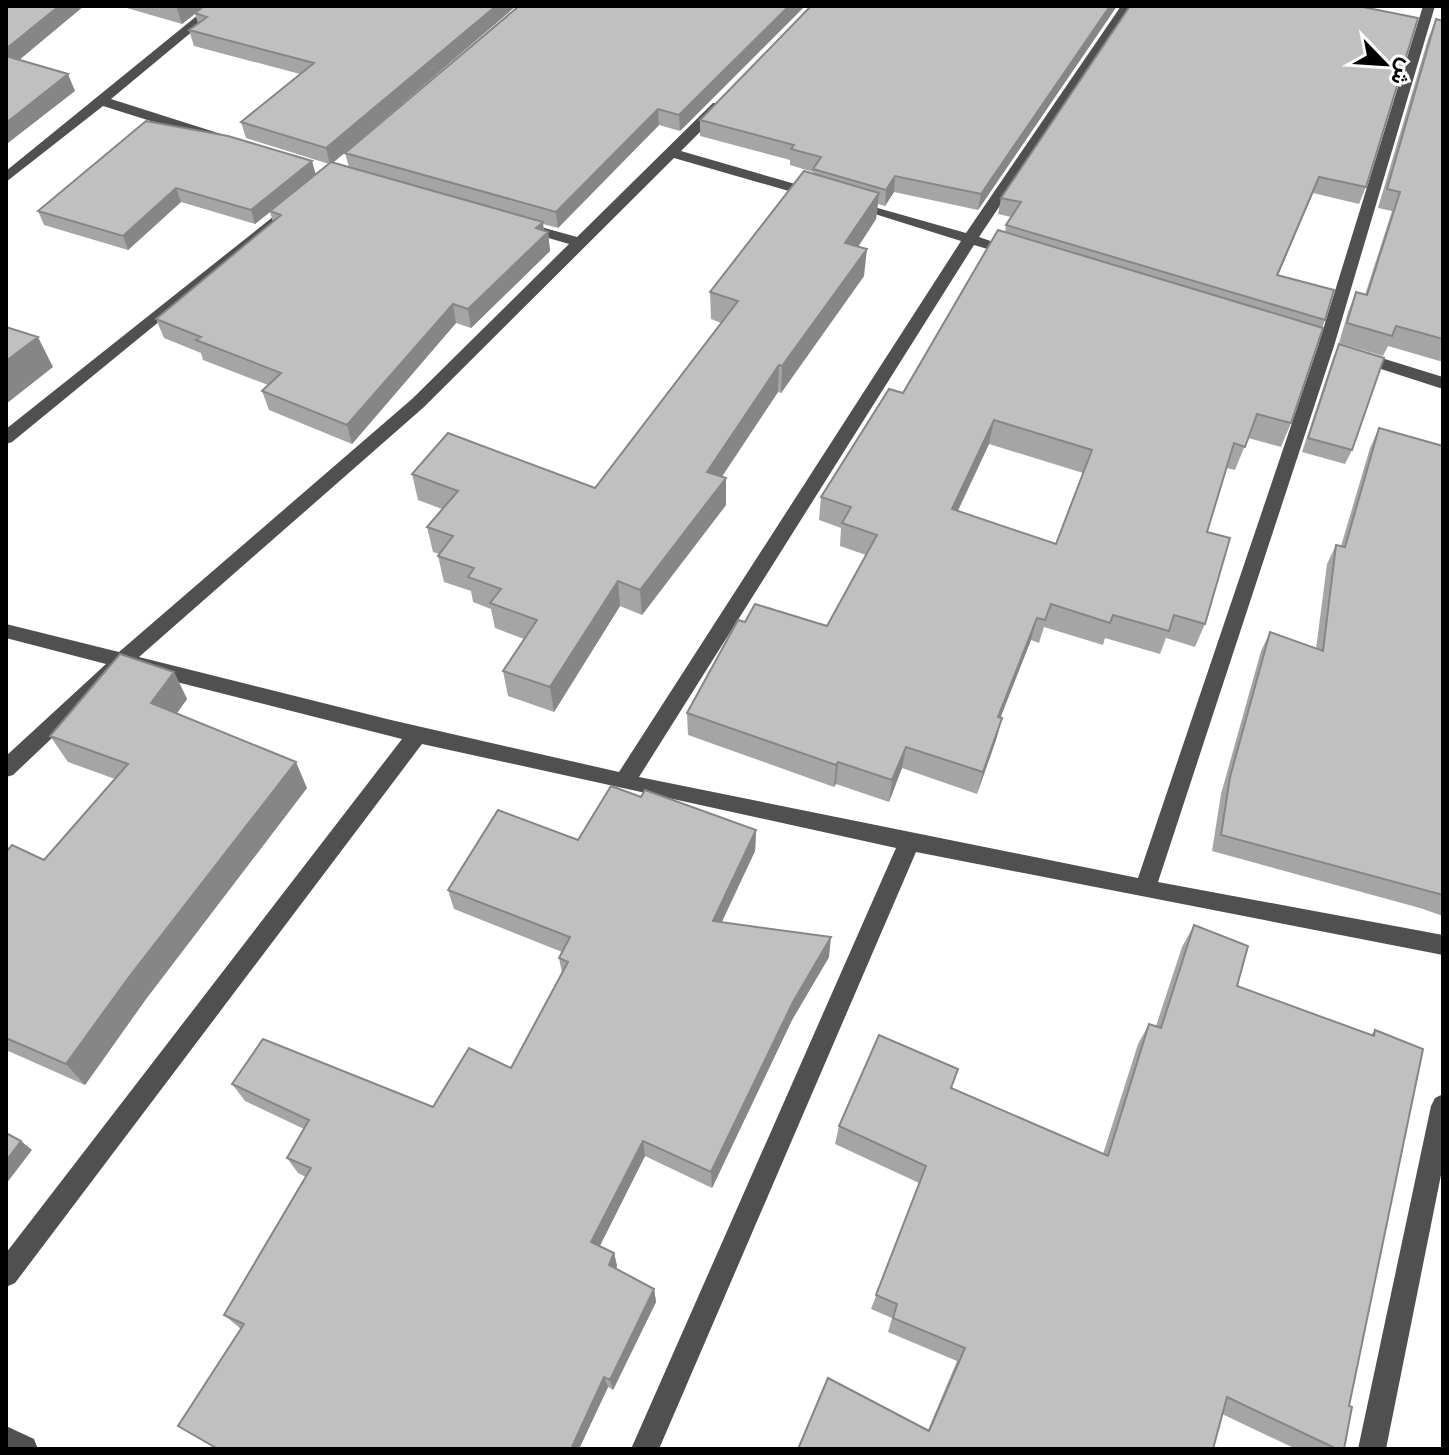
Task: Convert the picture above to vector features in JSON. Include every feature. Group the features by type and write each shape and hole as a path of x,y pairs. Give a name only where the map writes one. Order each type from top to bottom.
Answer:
{"street":[{"path":"6,178 217,6"},
{"path":"624,782 970,239 1127,6"},
{"path":"1145,889 1429,6"},
{"path":"6,769 122,660 418,403 727,96"},
{"path":"102,101 232,141"},
{"path":"672,153 1029,256"},
{"path":"6,159 24,164"},
{"path":"6,438 309,192"},
{"path":"508,222 581,243"},
{"path":"1318,344 1443,383"},
{"path":"6,631 417,735 624,782 1145,889 1443,945"},
{"path":"6,1274 417,735"},
{"path":"645,1449 910,841"},
{"path":"1372,1449 1443,1106"},
{"path":"6,1440 24,1449"}],"building":[{"path":"6,6 59,6 6,49"},
{"path":"204,6 496,6 326,148 241,122 314,63 189,30 207,17 195,13"},
{"path":"519,6 789,6 679,115 658,109 556,212 345,153"},
{"path":"811,6 1110,6 981,194 895,176 886,190 813,169 821,157 791,149 794,145 700,120"},
{"path":"1130,6 1358,6 1418,18 1366,187 1319,177 1277,275 1334,290 1325,320 1006,225 1021,202 1001,198"},
{"path":"1436,19 1443,21 1443,339 1396,326 1392,336 1347,323 1356,292 1367,295 1400,192 1387,189"},
{"path":"6,56 68,74 6,123"},
{"path":"146,121 228,136 312,161 251,210 176,188 123,236 38,211"},
{"path":"331,162 543,222 536,228 548,232 468,309 453,304 347,425 262,391 281,373 196,340 201,337 156,319 281,215 270,211"},
{"path":"804,171 879,193 845,243 867,249 782,366 779,365 707,472 726,478 640,590 618,581 550,687 503,671 537,620 490,603 501,589 468,577 474,568 438,556 453,536 427,527 458,491 412,474 448,433 595,488 738,301 710,292"},
{"path":"998,230 1323,328 1291,423 1257,414 1245,447 1234,443 1207,532 1230,538 1205,624 1174,615 1169,631 1113,615 1110,623 1051,604 1045,620 1037,618 998,717 1002,718 983,772 906,747 892,780 838,762 836,765 687,713 738,620 745,622 755,604 827,626 877,535 842,523 851,507 821,497 889,389 903,393","holes":["994,420 1092,450 1056,544 952,509"]},
{"path":"6,327 38,337 6,361"},
{"path":"1339,344 1384,358 1352,450 1308,438"},
{"path":"1379,428 1443,446 1443,895 1221,835 1230,777 1270,632 1323,651 1336,545 1345,547"},
{"path":"120,654 174,672 151,703 296,762 129,977 66,1064 6,1038 6,852 12,845 44,860 128,764 50,736"},
{"path":"611,786 641,797 645,790 756,830 713,921 831,937 793,1002 711,1172 643,1141 591,1242 614,1253 609,1265 654,1289 610,1380 604,1377 571,1449 218,1449 178,1426 244,1324 224,1315 311,1168 287,1158 309,1120 232,1084 263,1039 433,1107 469,1048 511,1068 568,962 559,958 570,937 448,890 498,810 578,840"},
{"path":"1194,925 1248,946 1237,986 1374,1036 1375,1030 1423,1049 1349,1406 1352,1407 1344,1449 1337,1449 1227,1397 1213,1449 798,1449 828,1378 929,1431 965,1348 893,1318 897,1304 876,1295 926,1166 839,1126 879,1035 958,1069 951,1088 1108,1156 1149,1024 1161,1028"},
{"path":"6,1133 21,1141 6,1161"}]}
